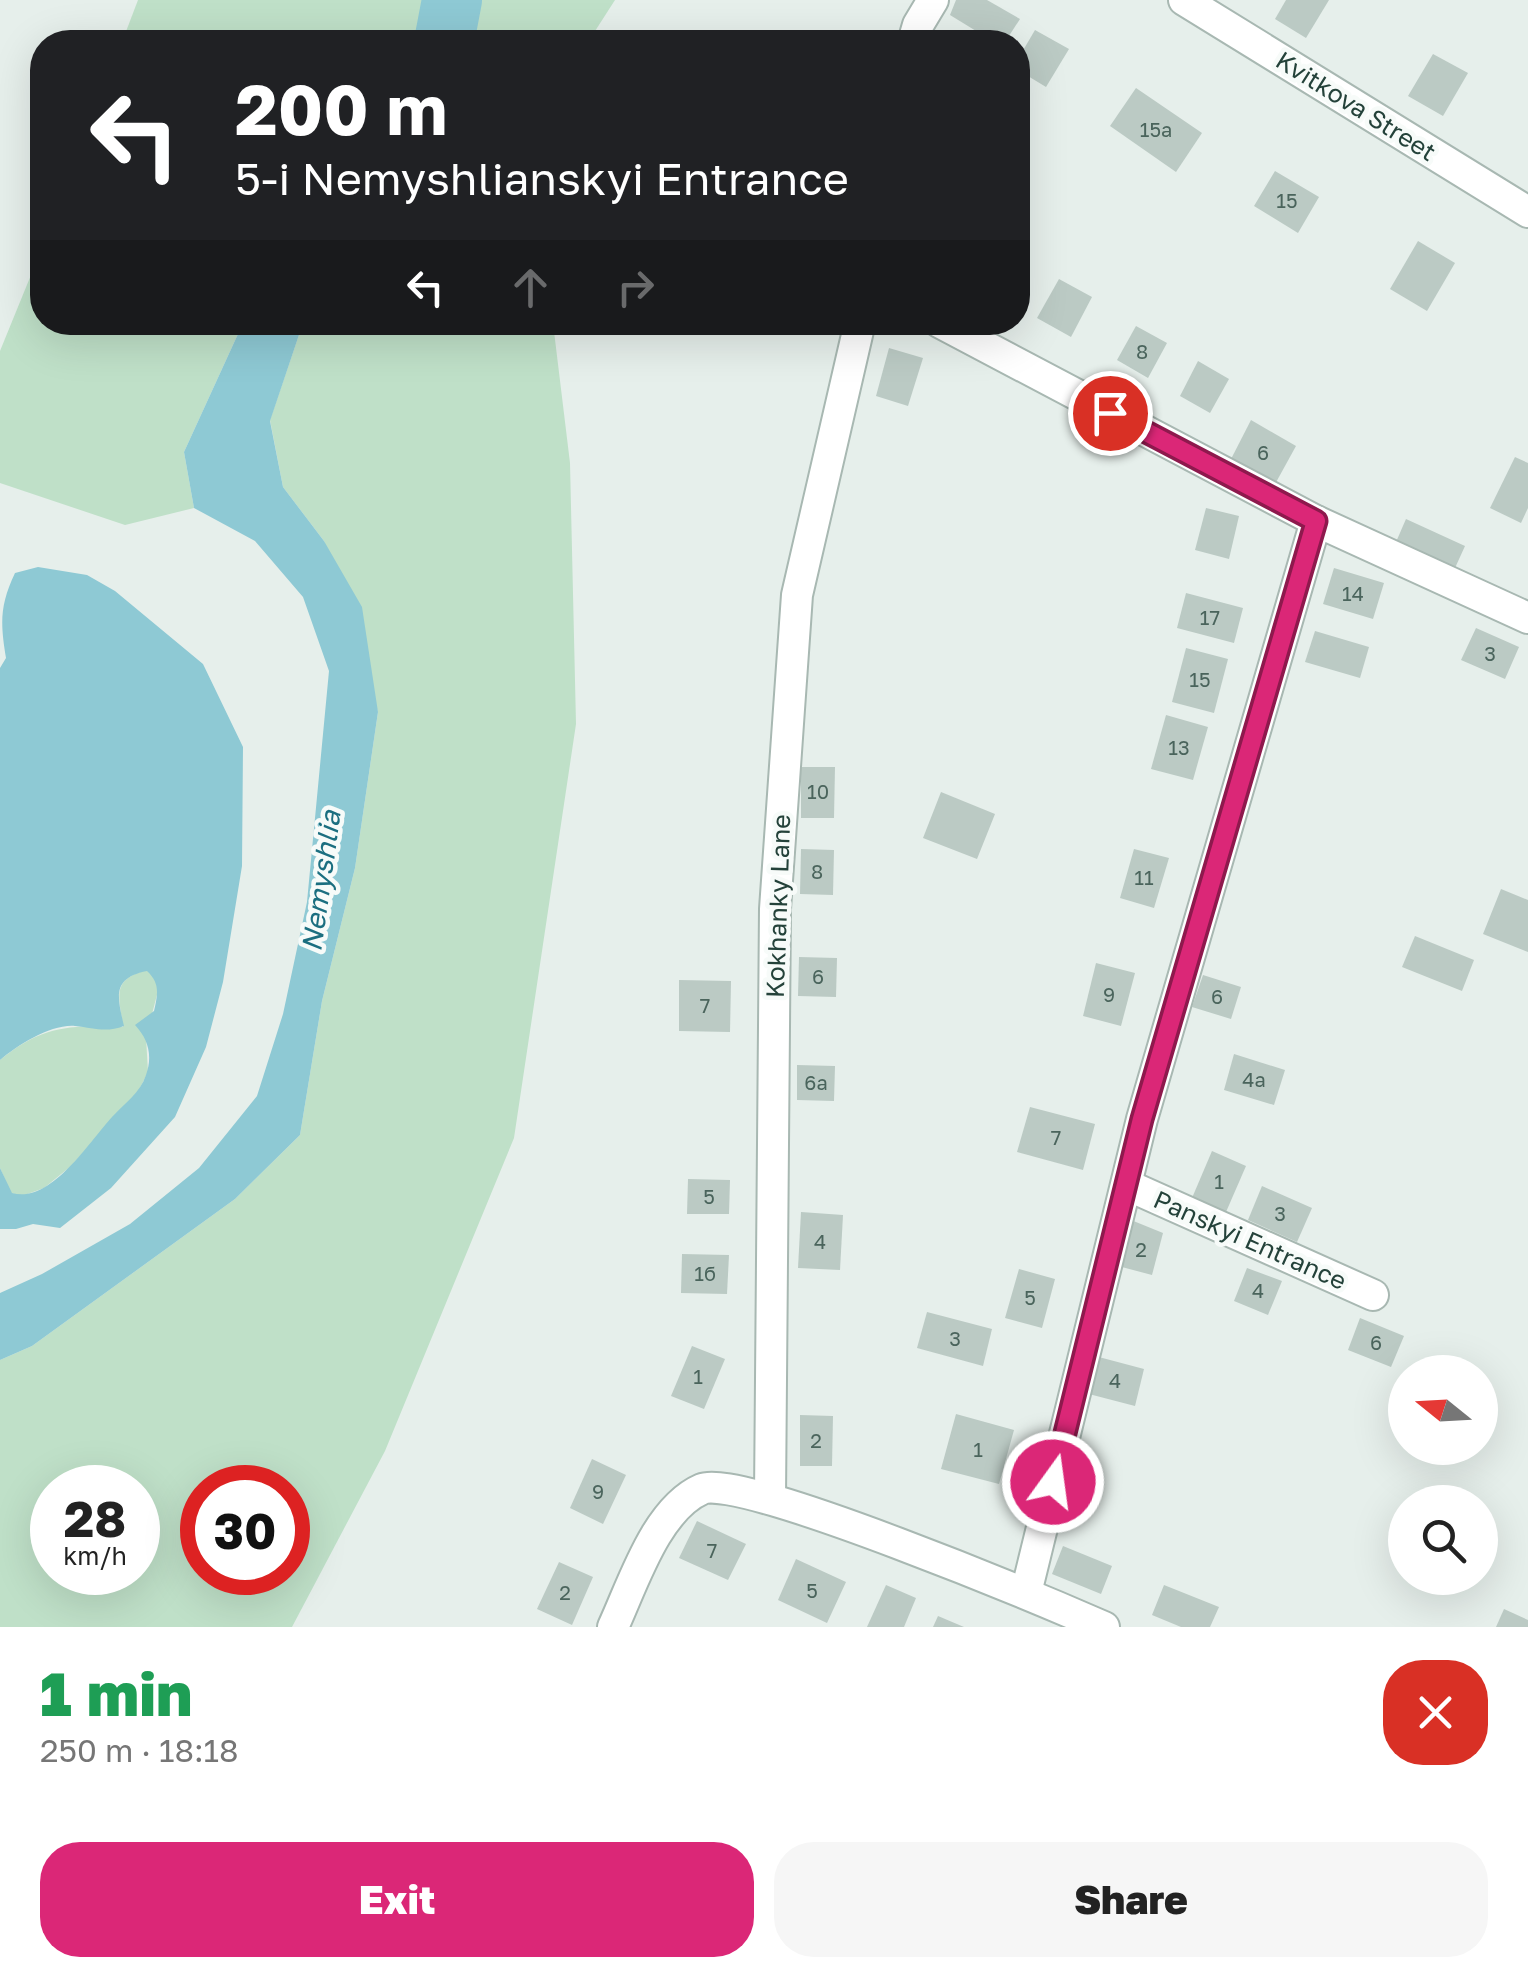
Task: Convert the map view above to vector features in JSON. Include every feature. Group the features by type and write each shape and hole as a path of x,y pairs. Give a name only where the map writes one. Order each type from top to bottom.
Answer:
{"street":[{"path":"917,30 932,0"},
{"name":"Kvitkova Street","path":"1184,0 1528,212"},
{"name":"Kokhanky Lane","path":"770,1497 774,909 797,595 857,335"},
{"path":"964,335 1316,521 1528,618"},
{"path":"1026,1593 1142,1119 1316,521"},
{"name":"Panskyi Entrance","path":"1127,1185 1373,1295"},
{"path":"613,1627 662,1524 686,1499 707,1487 770,1497 1026,1593 1104,1627"}],"green space":[{"path":"138,0 615,0 596,30 127,30"},
{"path":"30,277 30,335 238,335 184,452 194,508 125,525 0,483 0,351"},
{"path":"299,335 554,335 570,463 576,724 514,1138 385,1451 310,1593 310,1465 180,1465 180,1595 309,1595 292,1627 0,1627 0,1360 32,1346 235,1199 300,1135 322,1001 355,868 378,712 324,541 283,487 270,420"},
{"path":"147,970 155,978 158,991 146,1037 148,1072 139,1090 71,1166 44,1188 22,1196 11,1193 0,1168 0,1060 30,1040 58,1030 123,1027 120,990 128,978"}],"water":[{"path":"238,335 299,335 270,421 283,487 324,541 362,607 378,712 355,868 322,1001 300,1135 235,1199 32,1346 0,1360 0,1293 130,1224 199,1168 257,1096 283,1014 307,902 329,671 303,597 255,541 194,508 184,452"},
{"path":"38,567 87,575 115,591 203,664 243,747 242,866 223,982 206,1047 175,1117 111,1188 60,1228 33,1224 0,1229 0,1168 12,1193 27,1194 41,1189 68,1169 140,1087 149,1054 135,1025 154,1011 157,994 156,984 147,971 136,974 120,990 124,1026 106,1030 56,1028 25,1042 0,1060 0,668 6,658 3,614 15,573"}],"building":[{"path":"956,0 987,0 1020,19 1013,30 974,30 950,15"},
{"path":"1286,0 1329,0 1306,38 1275,19"},
{"path":"1035,30 1069,49 1046,87 1030,77 1030,39"},
{"path":"1433,54 1468,73 1443,116 1408,96"},
{"path":"1136,88 1202,133 1176,172 1110,126"},
{"path":"1275,171 1319,197 1298,233 1254,206"},
{"path":"1418,241 1455,263 1427,311 1390,289"},
{"path":"1059,279 1092,297 1071,337 1037,318"},
{"path":"1136,326 1167,343 1148,378 1117,360"},
{"path":"889,348 923,358 908,406 876,396"},
{"path":"1198,361 1229,379 1210,413 1180,396"},
{"path":"1251,420 1296,446 1274,486 1230,461"},
{"path":"1515,457 1528,463 1528,508 1521,523 1490,508"},
{"path":"1206,508 1239,516 1229,559 1195,550"},
{"path":"1406,519 1465,546 1455,568 1396,542"},
{"path":"1334,568 1384,583 1373,619 1323,604"},
{"path":"1186,593 1243,608 1234,643 1177,628"},
{"path":"1476,628 1519,647 1505,679 1461,660"},
{"path":"1315,631 1369,647 1360,678 1305,662"},
{"path":"1186,648 1228,659 1214,713 1172,702"},
{"path":"1166,715 1208,727 1193,780 1151,769"},
{"path":"801,767 835,767 834,818 801,818"},
{"path":"941,792 995,814 977,859 923,838"},
{"path":"801,849 834,850 833,895 800,894"},
{"path":"1134,849 1169,858 1154,908 1120,898"},
{"path":"1501,889 1528,900 1528,952 1483,934"},
{"path":"1415,936 1474,960 1462,991 1402,967"},
{"path":"799,957 837,958 836,997 798,996"},
{"path":"1096,963 1135,973 1121,1026 1083,1016"},
{"path":"1203,975 1241,987 1231,1019 1192,1007"},
{"path":"679,980 731,981 730,1032 679,1031"},
{"path":"1234,1054 1285,1070 1274,1105 1224,1090"},
{"path":"797,1065 835,1066 834,1101 797,1100"},
{"path":"1030,1107 1095,1124 1083,1170 1017,1152"},
{"path":"1212,1151 1246,1166 1226,1212 1192,1198"},
{"path":"688,1179 730,1180 729,1214 687,1214"},
{"path":"1262,1186 1312,1208 1297,1242 1248,1220"},
{"path":"801,1212 843,1215 840,1270 798,1268"},
{"path":"1131,1220 1163,1233 1152,1275 1118,1266"},
{"path":"682,1254 729,1255 727,1294 681,1293"},
{"path":"1247,1268 1282,1281 1268,1315 1234,1301"},
{"path":"1019,1269 1055,1279 1042,1328 1005,1318"},
{"path":"927,1312 992,1329 983,1366 917,1348"},
{"path":"1360,1318 1404,1336 1396,1355 1388,1355 1388,1366 1348,1350"},
{"path":"692,1346 725,1359 704,1409 671,1396"},
{"path":"1095,1356 1144,1369 1135,1406 1085,1393"},
{"path":"956,1414 1014,1430 999,1484 941,1469"},
{"path":"800,1415 833,1416 832,1466 800,1466"},
{"path":"592,1459 626,1475 603,1524 570,1508"},
{"path":"697,1521 746,1544 728,1580 679,1558"},
{"path":"1063,1546 1112,1566 1101,1594 1052,1574"},
{"path":"796,1559 846,1582 827,1623 778,1600"},
{"path":"559,1562 593,1577 572,1625 537,1609"},
{"path":"886,1585 916,1598 904,1627 867,1627"},
{"path":"1164,1585 1219,1607 1210,1627 1181,1627 1152,1615"},
{"path":"1504,1609 1528,1620 1528,1627 1496,1627"},
{"path":"938,1616 964,1627 933,1627"}],"waterway":[{"name":"Nemyshlia","path":"446,30 452,0"}],"route":[{"path":"1053,1482 1142,1119 1316,521 1110,413"}]}
